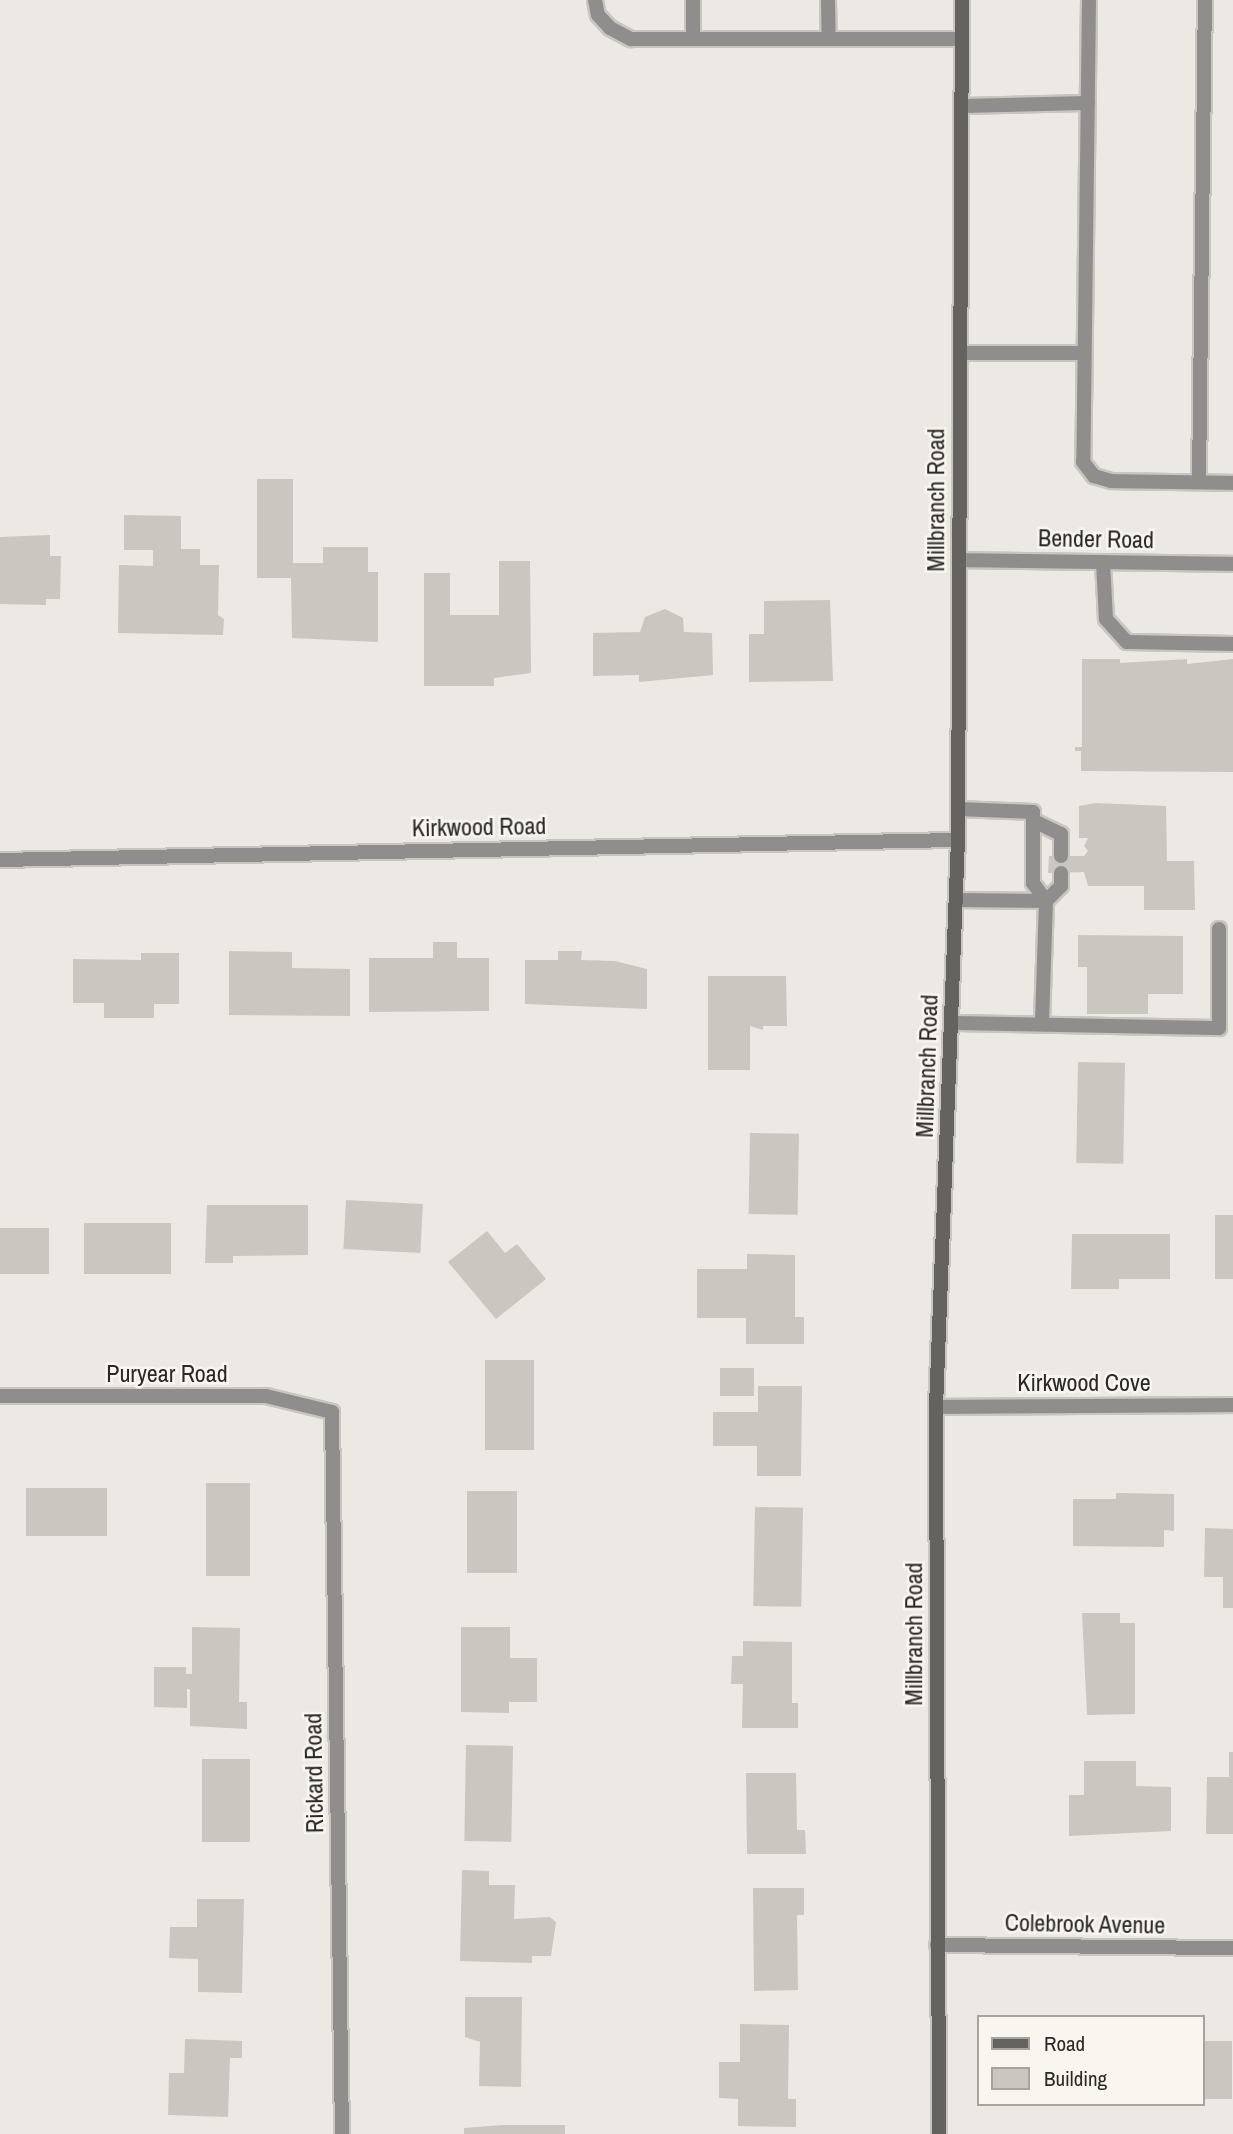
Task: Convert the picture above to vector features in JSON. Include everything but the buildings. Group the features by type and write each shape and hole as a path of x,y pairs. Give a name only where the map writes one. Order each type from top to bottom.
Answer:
{"main road":[{"name":"Millbranch Road","path":"939,2134 936,1407 958,840 962,0"}],"street":[{"path":"595,0 598,15 610,28 631,39 962,39"},
{"path":"693,0 693,39"},
{"path":"828,0 829,39"},
{"path":"1089,0 1083,462 1094,476 1111,481 1233,483"},
{"path":"1199,482 1205,0"},
{"path":"961,106 1087,103"},
{"path":"960,354 1084,353"},
{"name":"Bender Road","path":"959,560 1233,564"},
{"path":"1103,562 1106,619 1127,642 1233,643"},
{"path":"958,809 1033,812 1033,883 1046,901 1042,1024"},
{"path":"1034,821 1060,834 1062,856"},
{"name":"Kirkwood Road","path":"0,860 958,840"},
{"path":"956,900 1046,901 1061,886 1060,873"},
{"path":"951,1023 1219,1028 1219,929"},
{"name":"Puryear Road","path":"0,1396 266,1396 332,1412"},
{"name":"Kirkwood Cove","path":"936,1407 1233,1405"},
{"name":"Rickard Road","path":"332,1412 342,2134"},
{"name":"Colebrook Avenue","path":"937,1945 1233,1948"}]}
